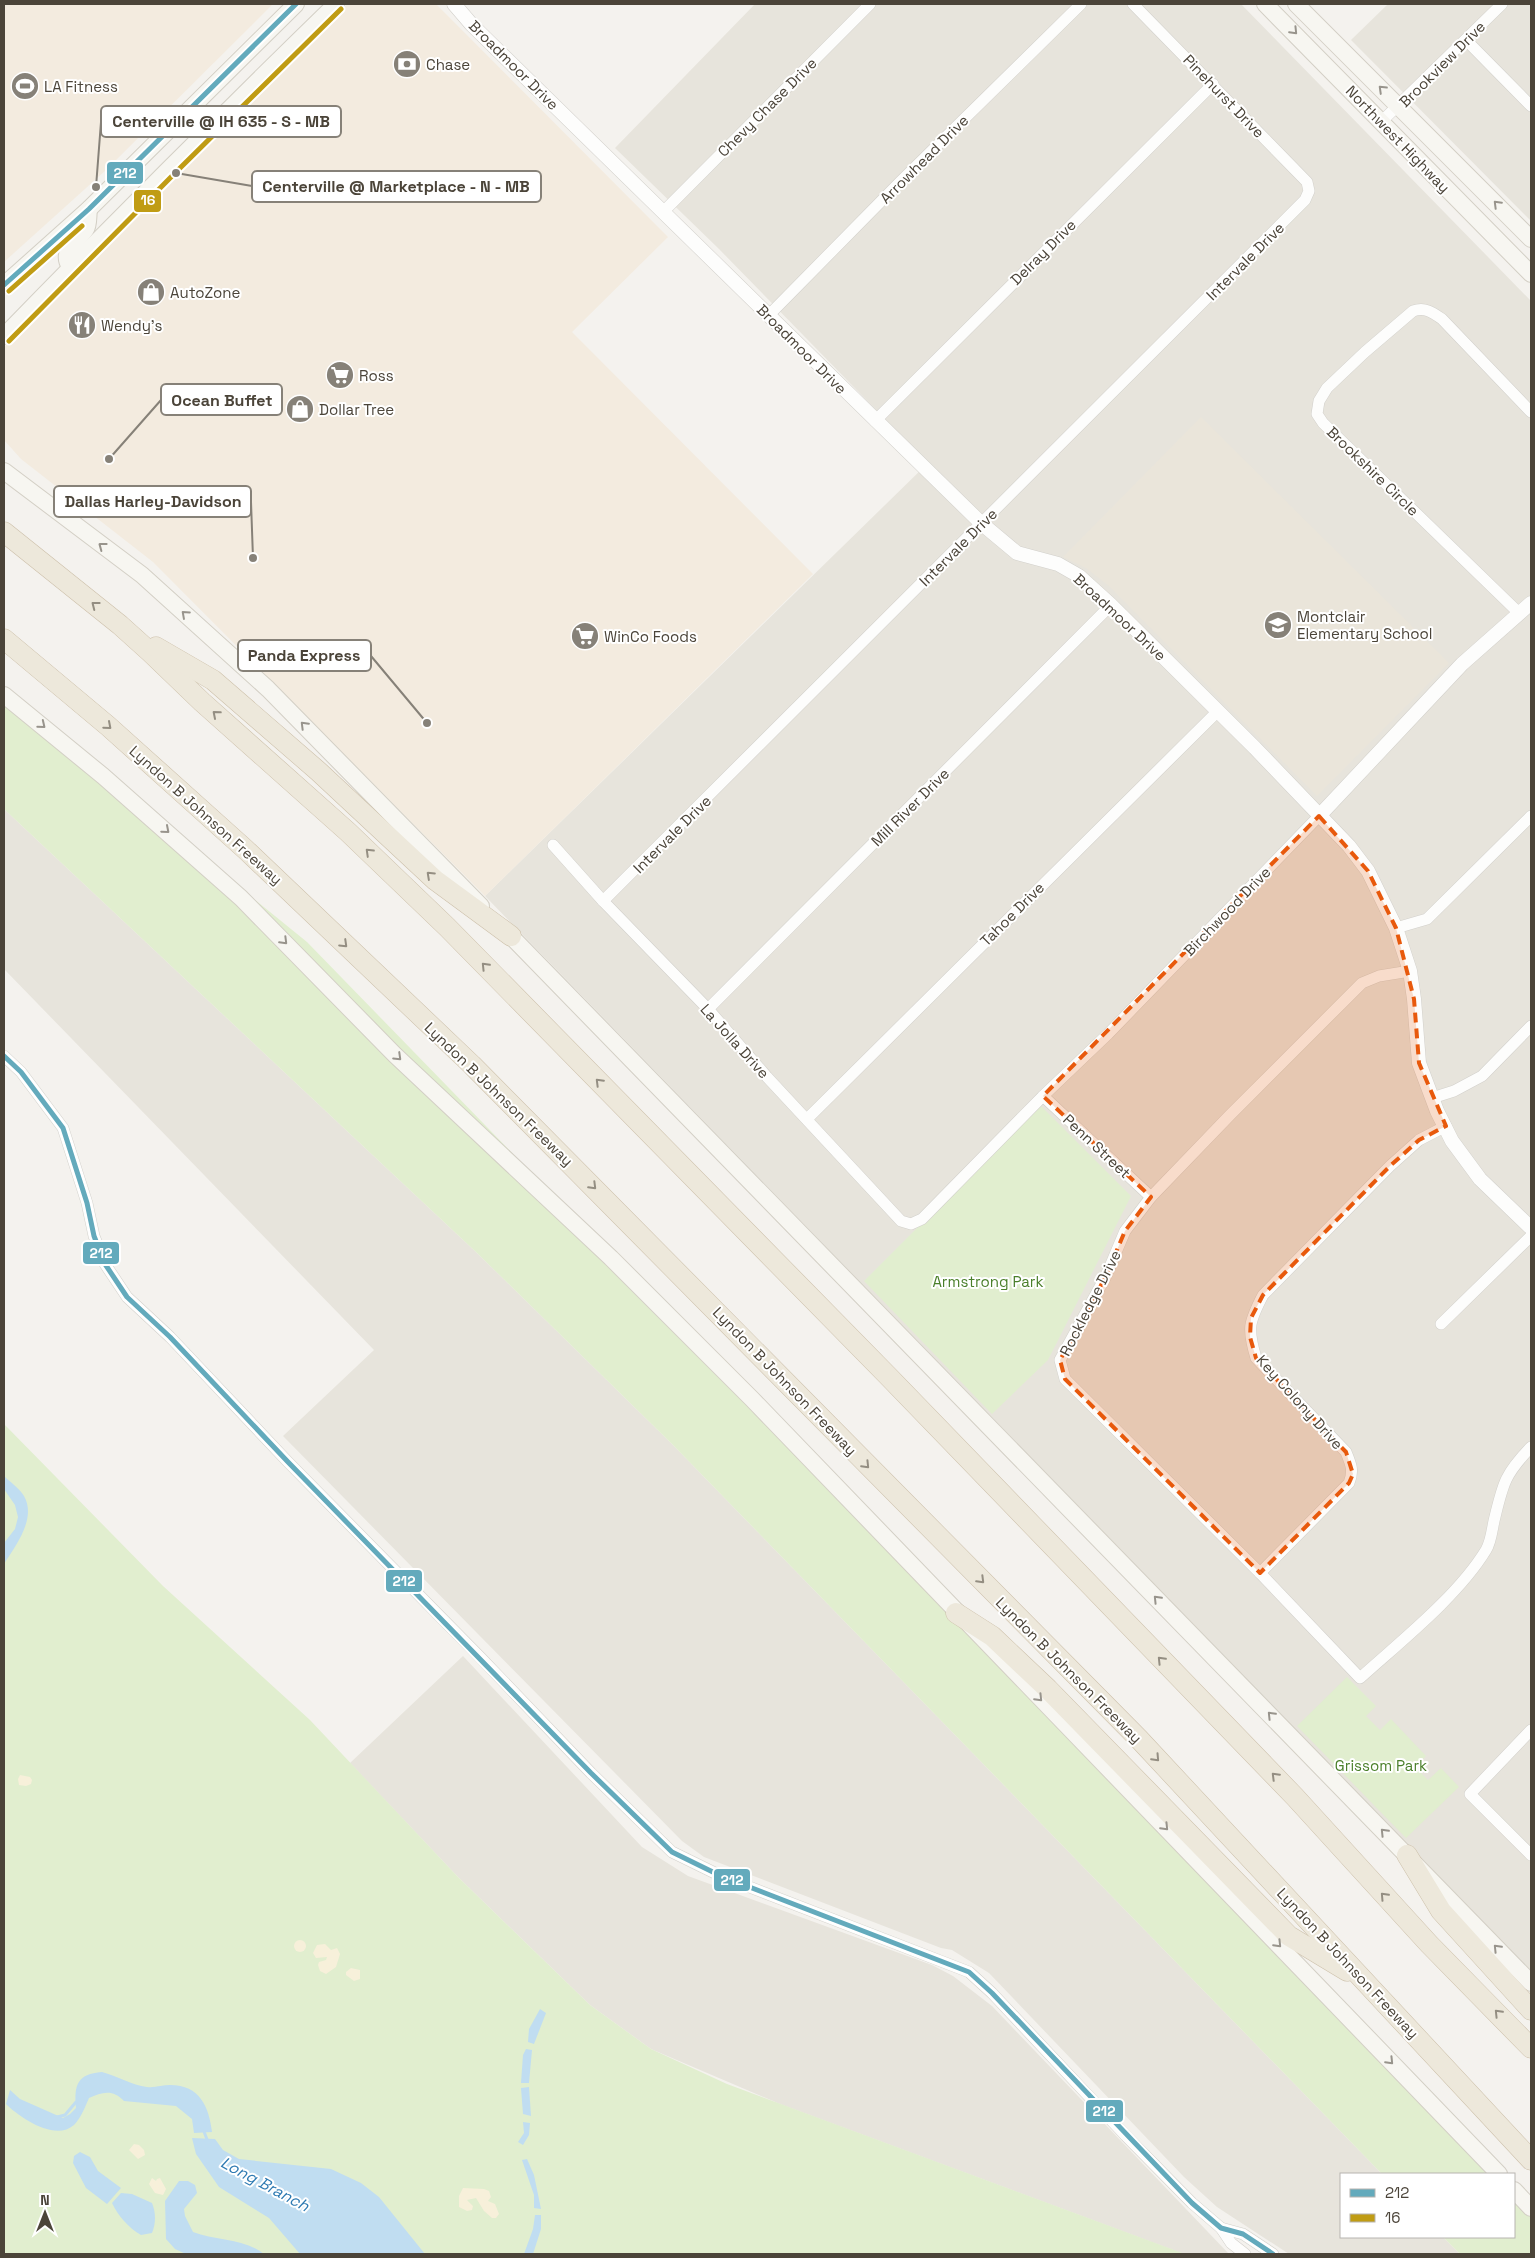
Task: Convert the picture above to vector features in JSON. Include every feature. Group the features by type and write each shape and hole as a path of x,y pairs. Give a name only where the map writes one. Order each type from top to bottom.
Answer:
{"highway":[{"path":"4,532 120,625 202,702 348,832 447,927 883,1370 1295,1797 1423,1937 1531,2048"},
{"path":"120,625 213,680 318,771 435,880 511,936"},
{"name":"Lyndon B Johnson Freeway","path":"4,639 108,726 245,849 472,1065 1138,1739 1531,2160"},
{"path":"956,1613 992,1636 1048,1689 1289,1936 1368,1984"},
{"path":"1407,1855 1441,1911 1531,2010"}],"main road":[{"path":"4,336 189,148 336,4"},
{"name":"Northwest Highway","path":"1265,4 1531,274"},
{"name":"Northwest Highway","path":"1296,4 1531,239"},
{"path":"279,60 270,51 269,46 289,25 295,5"},
{"path":"4,285 89,209 295,5"},
{"path":"70,267 66,259 67,252 88,228 89,209"},
{"path":"4,471 142,575 268,689 1531,1983"},
{"path":"4,695 103,776 241,898 395,1054 611,1258 752,1399 956,1613 1191,1853 1498,2173"},
{"path":"1515,2191 1531,2208"}],"street":[{"name":"Broadmoor Drive","path":"454,4 472,24 664,211 768,316 981,523 1017,553 1058,564 1079,576 1112,605 1349,846 1368,871 1396,928 1410,971 1419,1063 1432,1098 1452,1141 1480,1179 1531,1228"},
{"name":"Chevy Chase Drive","path":"664,211 870,4"},
{"name":"Arrowhead Drive","path":"768,316 1081,4"},
{"name":"Pinehurst Drive","path":"1134,4 1307,182 1309,191"},
{"name":"Brookview Drive","path":"1381,122 1400,106 1502,4"},
{"path":"1466,40 1531,106"},
{"name":"Delray Drive","path":"875,420 1213,84"},
{"name":"Intervale Drive","path":"603,901 1306,200 1309,191"},
{"name":"Brookshire Circle","path":"1520,614 1323,423 1317,414 1319,401 1327,388 1378,340 1413,311 1421,308 1442,319 1531,412"},
{"name":"Birchwood Drive","path":"922,1219 1043,1096 1108,1034 1319,816 1462,664 1531,603"},
{"name":"Mill River Drive","path":"708,1009 1112,605"},
{"name":"Tahoe Drive","path":"807,1119 1218,711"},
{"path":"1396,928 1427,919 1531,816"},
{"name":"La Jolla Drive","path":"553,845 603,901 708,1009 767,1077 901,1221 911,1224 922,1219"},
{"name":"Rockledge Drive","path":"1410,971 1379,976 1362,983 1151,1197 1125,1231 1106,1276 1060,1360 1066,1379 1260,1573 1360,1678 1461,1584 1479,1561 1488,1548 1504,1482 1516,1463 1531,1447"},
{"path":"1432,1098 1454,1091 1482,1076 1531,1026"},
{"path":"4,1056 21,1072 63,1128 87,1203 94,1236 105,1264 127,1297 170,1337 288,1462 591,1773 672,1852 721,1876 969,1972 992,1993 1190,2201 1221,2228 1231,2243 1245,2254"},
{"name":"Penn Street","path":"1043,1096 1151,1197"},
{"name":"Key Colony Drive","path":"1260,1573 1350,1483 1353,1474 1352,1464 1346,1452 1256,1358 1250,1337 1251,1318 1263,1294 1390,1166 1419,1140 1446,1126"},
{"path":"1441,1324 1531,1236"},
{"path":"1531,1730 1470,1794 1531,1855"},
{"path":"1221,2228 1243,2234 1273,2254"}],"highlighted area":[{"path":"1319,816 1368,871 1396,928 1414,999 1419,1063 1446,1126 1419,1140 1390,1166 1263,1295 1251,1318 1250,1337 1256,1358 1346,1452 1353,1474 1349,1483 1260,1573 1065,1379 1060,1360 1106,1276 1125,1231 1151,1197 1043,1096"}],"shaded area":[{"path":"4,4 273,4 106,170 4,262"},
{"path":"347,4 436,4 668,237 572,332 813,574 485,896 153,562 21,459 4,440 4,347"},
{"path":"755,4 1241,4 1531,301 1531,1972 485,896 928,463 719,249 615,148"},
{"path":"1388,4 1531,4 1531,221 1351,40"},
{"name":"Montclair Elementary School","path":"1201,417 1449,663 1317,796 1109,586 1086,568 1063,557"},
{"path":"4,809 477,1253 673,1445 1381,2173 1340,2173 1340,2238 1444,2238 1460,2254 1289,2254 1217,2207 1184,2177 989,1973 952,1950 941,1948 704,1857 682,1841 283,1436 374,1350 4,969"},
{"path":"463,1656 642,1847 688,1876 932,1965 953,1976 992,2006 1229,2254 1184,2254 780,2104 651,2049 590,2005 458,1877 350,1763"}],"green space":[{"path":"4,696 307,942 1504,2173 1381,2173 673,1445 477,1253 4,809"},
{"name":"Armstrong Park","path":"1040,1105 1131,1196 1048,1360 992,1414 864,1281"},
{"path":"4,1424 163,1586 310,1720 458,1877 590,2005 651,2049 727,2084 1185,2254 4,2254"},
{"name":"Grissom Park","path":"1347,1677 1376,1706 1366,1716 1380,1730 1391,1719 1426,1756 1415,1767 1428,1780 1441,1768 1459,1787 1406,1838 1297,1726"},
{"path":"1515,2184 1531,2201 1531,2254 1460,2254 1444,2238 1515,2238"}],"sand":[{"path":"20,1775 30,1777 32,1780 31,1784 26,1786 19,1785 18,1779"},
{"path":"302,1940 305,1941 305,1951 298,1952 295,1951 294,1944 295,1941"},
{"path":"325,1944 331,1950 337,1948 340,1954 336,1967 326,1974 320,1971 318,1965 319,1962 326,1960 327,1957 316,1958 313,1953 317,1945"},
{"path":"351,1968 360,1970 360,1979 354,1981 346,1975 346,1972"},
{"path":"134,2144 139,2145 144,2150 145,2155 138,2159 129,2150"},
{"path":"152,2178 156,2181 160,2178 166,2189 163,2195 155,2193 149,2184"},
{"path":"463,2188 489,2191 491,2197 488,2201 495,2204 499,2214 496,2218 492,2218 484,2211 476,2198 467,2200 473,2206 472,2210 467,2211 459,2207 459,2196"}],"water":[{"path":"4,1476 24,1496 28,1514 19,1541 4,1564 4,1543 15,1529 18,1517 15,1505 4,1489"},
{"path":"540,2009 546,2013 534,2044 528,2042 529,2029"},
{"path":"526,2049 532,2050 529,2083 521,2083 523,2055"},
{"path":"102,2072 141,2086 170,2085 189,2089 196,2093 205,2106 212,2132 194,2133 192,2119 176,2106 124,2101 112,2093 98,2094 89,2098 81,2116 74,2125 66,2130 57,2131 28,2121 6,2104 10,2090 20,2099 63,2118 76,2108 77,2087 82,2078"},
{"path":"529,2087 531,2116 523,2114 521,2088"},
{"path":"523,2122 530,2123 529,2135 523,2145 518,2142 524,2133"},
{"path":"192,2138 215,2139 223,2150 239,2159 331,2169 361,2183 379,2197 425,2254 300,2254 269,2218 219,2187 196,2154"},
{"path":"80,2152 90,2157 98,2171 121,2188 107,2204 86,2188 73,2163 74,2156"},
{"path":"527,2159 534,2175 541,2209 534,2208 534,2195 522,2160"},
{"path":"179,2181 188,2181 195,2185 197,2193 184,2209 185,2216 193,2232 239,2242 264,2254 186,2254 175,2249 166,2239 165,2201"},
{"path":"121,2193 132,2194 152,2203 155,2218 152,2233 141,2235 124,2221 112,2203"},
{"path":"535,2215 541,2215 541,2229 533,2254 524,2254 533,2229"}],"waterway":[{"name":"Long Branch","path":"57,2117 65,2115 76,2102"},
{"name":"Long Branch","path":"203,2129 208,2142"}],"transit line":[{"name":"212","path":"4,285 89,209 296,4"},
{"name":"16","path":"9,341 341,9"},
{"name":"16","path":"9,291 82,226"},
{"name":"212","path":"4,1056 21,1072 63,1128 87,1203 94,1236 105,1264 127,1297 170,1337 288,1462 591,1773 672,1852 721,1876 969,1972 992,1993 1192,2203 1221,2228 1243,2234 1273,2254"}],"place":[{"name":"Chase","path":"407,64"},
{"name":"LA Fitness","path":"25,86"},
{"name":"Centerville @ Marketplace - N - MB","path":"176,173"},
{"name":"Centerville @ IH 635 - S - MB","path":"96,187"},
{"name":"AutoZone","path":"151,292"},
{"name":"Wendy's","path":"82,325"},
{"name":"Ross","path":"340,375"},
{"name":"Dollar Tree","path":"300,409"},
{"name":"Ocean Buffet","path":"109,459"},
{"name":"Dallas Harley-Davidson","path":"253,558"},
{"name":"Montclair Elementary School","path":"1278,625"},
{"name":"WinCo Foods","path":"585,636"},
{"name":"Panda Express","path":"427,723"}]}
